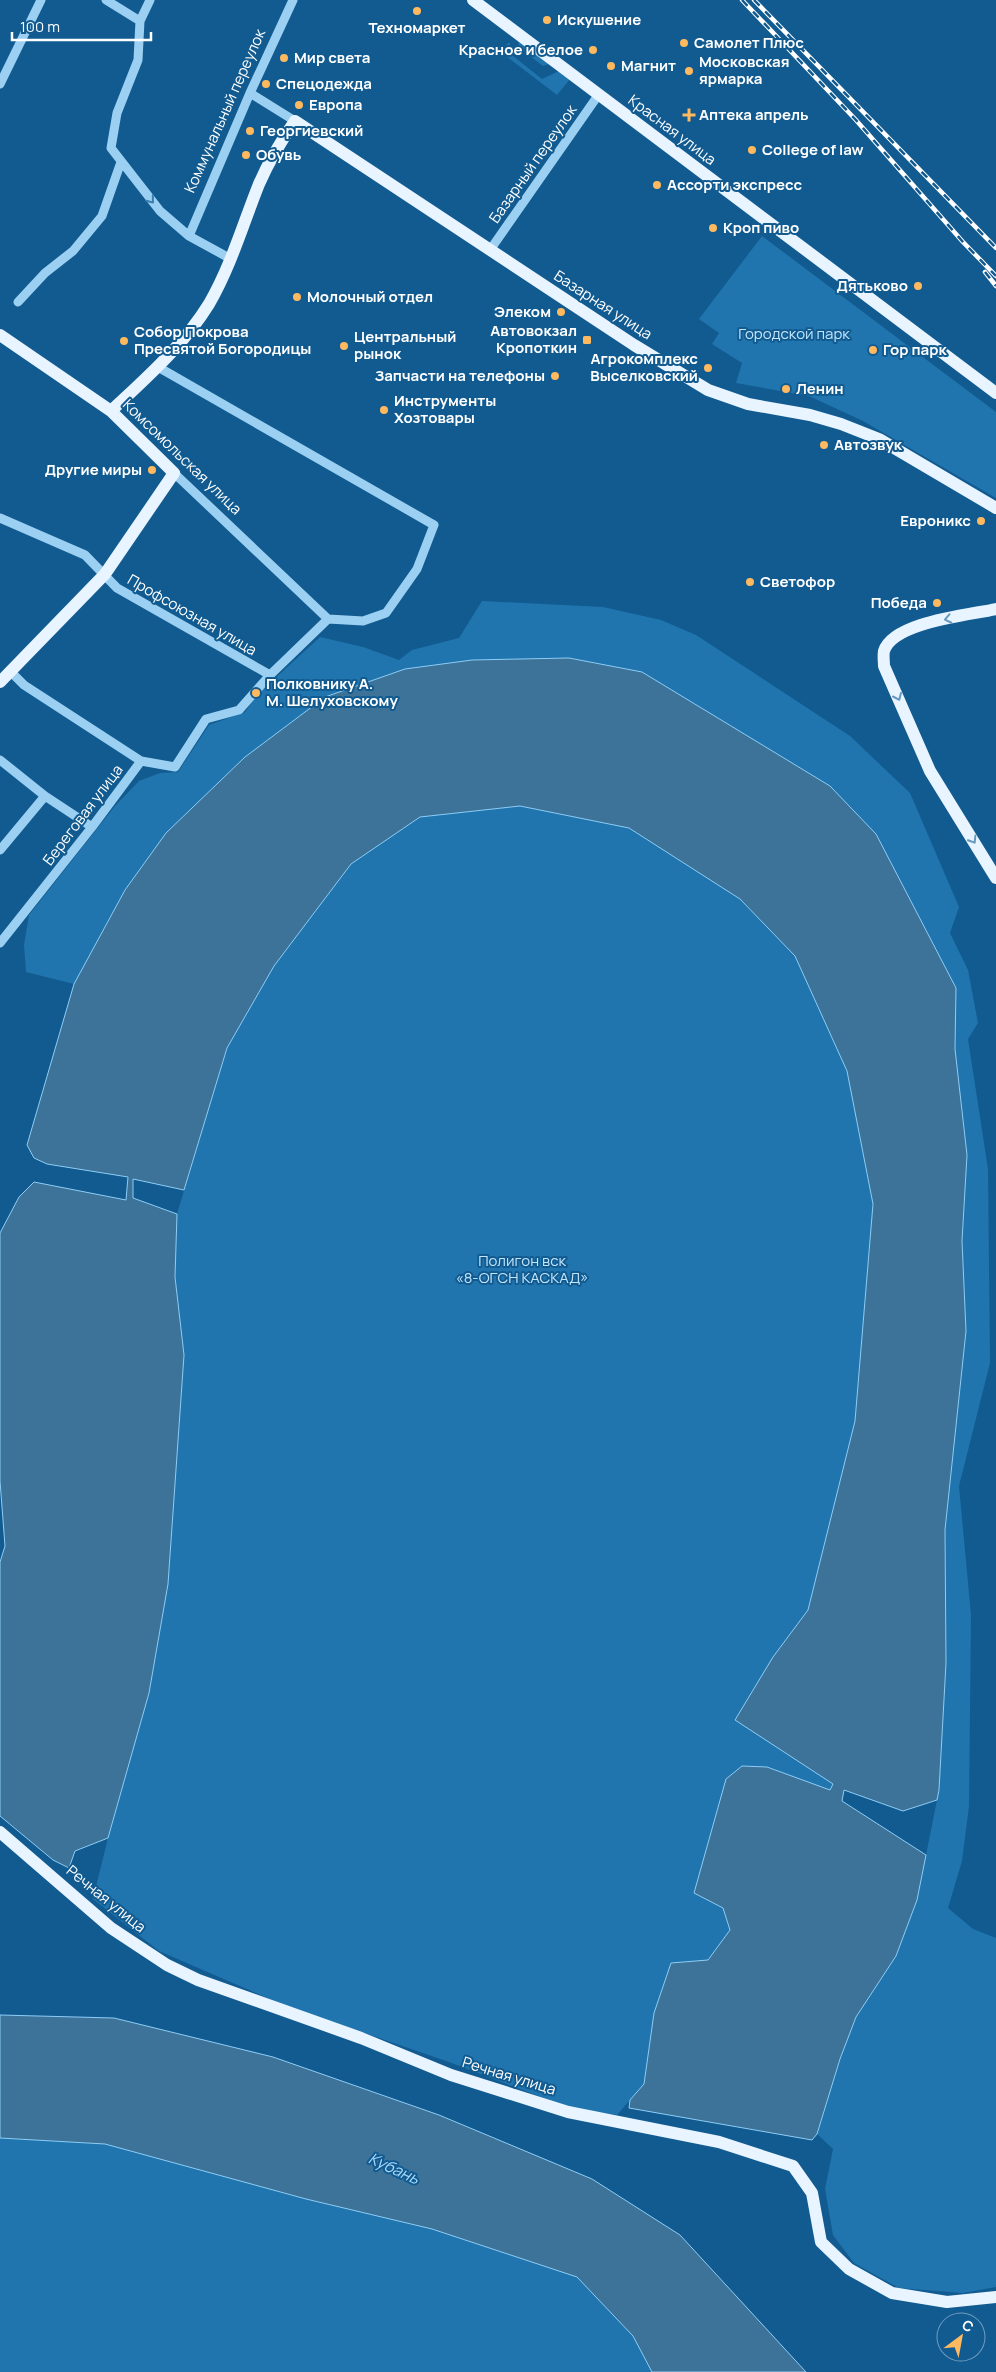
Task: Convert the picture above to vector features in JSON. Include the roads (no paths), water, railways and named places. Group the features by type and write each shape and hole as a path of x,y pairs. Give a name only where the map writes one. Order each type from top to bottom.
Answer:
{"main road":[{"name":"Красная улица","path":"473,0 996,393"},
{"name":"Базарная улица","path":"295,121 672,370 708,390 748,404 810,415 841,424 879,439 996,508"},
{"path":"111,411 158,367 192,329 209,303 231,259 259,184 274,153 295,121"},
{"name":"Комсомольская улица","path":"0,335 111,411 174,473"},
{"path":"0,682 105,574 174,473"},
{"path":"996,609 916,626 896,634 884,650 884,666 930,771 996,878"},
{"name":"Речная улица","path":"0,1832 111,1928 167,1965 198,1980 361,2038 451,2075 559,2109 719,2142 793,2166 812,2193 821,2242 850,2269 892,2293 947,2302 996,2297"}],"street":[{"path":"0,84 41,0"},
{"path":"106,0 140,21"},
{"path":"150,0 140,21 138,60 116,113 111,148 160,211 189,236 231,259"},
{"name":"Коммунальный переулок","path":"189,236 292,0"},
{"name":"Базарная улица","path":"250,93 295,121"},
{"name":"Базарный переулок","path":"490,250 599,94"},
{"path":"18,302 45,274 73,251 102,216 121,162"},
{"path":"158,367 434,524 417,569 386,613 363,620 328,619"},
{"name":"Комсомольская улица","path":"174,473 328,619"},
{"name":"Профсоюзная улица","path":"0,518 85,555 117,588 270,675"},
{"name":"Береговая улица","path":"0,943 92,827 141,761 175,767 206,720 240,710 270,675 328,619"},
{"path":"10,672 24,685 141,761"},
{"path":"0,760 45,796 92,827"},
{"path":"0,850 45,796"}],"water":[{"path":"569,658 642,672 830,786 876,834 956,988 955,1049 967,1155 962,1241 966,1331 945,1530 946,1663 939,1790 937,1800 903,1811 844,1790 842,1801 926,1855 917,1900 896,1956 856,2017 840,2059 817,2134 812,2140 629,2108 630,2100 644,2084 654,2013 671,1963 708,1960 730,1930 723,1908 694,1893 726,1779 742,1766 767,1767 830,1790 833,1784 735,1720 773,1657 808,1610 855,1421 873,1204 847,1071 795,956 740,899 629,828 520,806 420,817 351,864 274,966 227,1048 184,1190 133,1179 133,1198 177,1214 175,1277 184,1355 168,1584 149,1693 108,1838 75,1851 69,1868 53,1860 0,1816 0,1562 5,1546 0,1481 0,1233 19,1197 34,1182 126,1200 128,1177 47,1164 34,1158 27,1145 74,984 125,890 166,833 245,757 325,697 405,669 472,660"},
{"name":"Кубань","path":"0,2015 114,2018 273,2057 439,2115 592,2179 680,2235 806,2372 652,2372 633,2336 577,2277 432,2229 306,2199 105,2144 0,2138"}],"railway":[{"path":"742,0 855,119 963,242 996,276"},
{"path":"754,0 996,248"},
{"path":"985,272 996,286"}],"place":[{"name":"Техномаркет","path":"417,11"},
{"name":"Искушение","path":"547,20"},
{"name":"Самолет Плюс","path":"684,43"},
{"name":"Красное и белое","path":"593,50"},
{"name":"Мир света","path":"284,58"},
{"name":"Магнит","path":"611,66"},
{"name":"Московская ярмарка","path":"689,71"},
{"name":"Спецодежда","path":"266,84"},
{"name":"Европа","path":"299,105"},
{"name":"Аптека апрель","path":"689,115"},
{"name":"Георгиевский","path":"250,131"},
{"name":"College of law","path":"752,150"},
{"name":"Обувь","path":"246,155"},
{"name":"Ассорти экспресс","path":"657,185"},
{"name":"Кроп пиво","path":"713,228"},
{"name":"Дятьково","path":"918,286"},
{"name":"Молочный отдел","path":"297,297"},
{"name":"Элеком","path":"561,312"},
{"name":"Автовокзал Кропоткин","path":"587,340"},
{"name":"Собор Покрова Пресвятой Богородицы","path":"124,341"},
{"name":"Центральный рынок","path":"344,346"},
{"name":"Гор парк","path":"873,350"},
{"name":"Агрокомплекс Выселковский","path":"708,368"},
{"name":"Запчасти на телефоны","path":"555,376"},
{"name":"Ленин","path":"786,389"},
{"name":"Инструменты Хозтовары","path":"384,410"},
{"name":"Автозвук","path":"824,445"},
{"name":"Другие миры","path":"152,470"},
{"name":"Евроникс","path":"981,521"},
{"name":"Светофор","path":"750,582"},
{"name":"Победа","path":"937,603"},
{"name":"Полковнику А. М. Шелуховскому","path":"256,693"}],"park label":[{"name":"Городской парк","path":"794,334"},
{"name":"Полигон вск «8-ОГСН КАСКАД»","path":"522,1270"}]}
